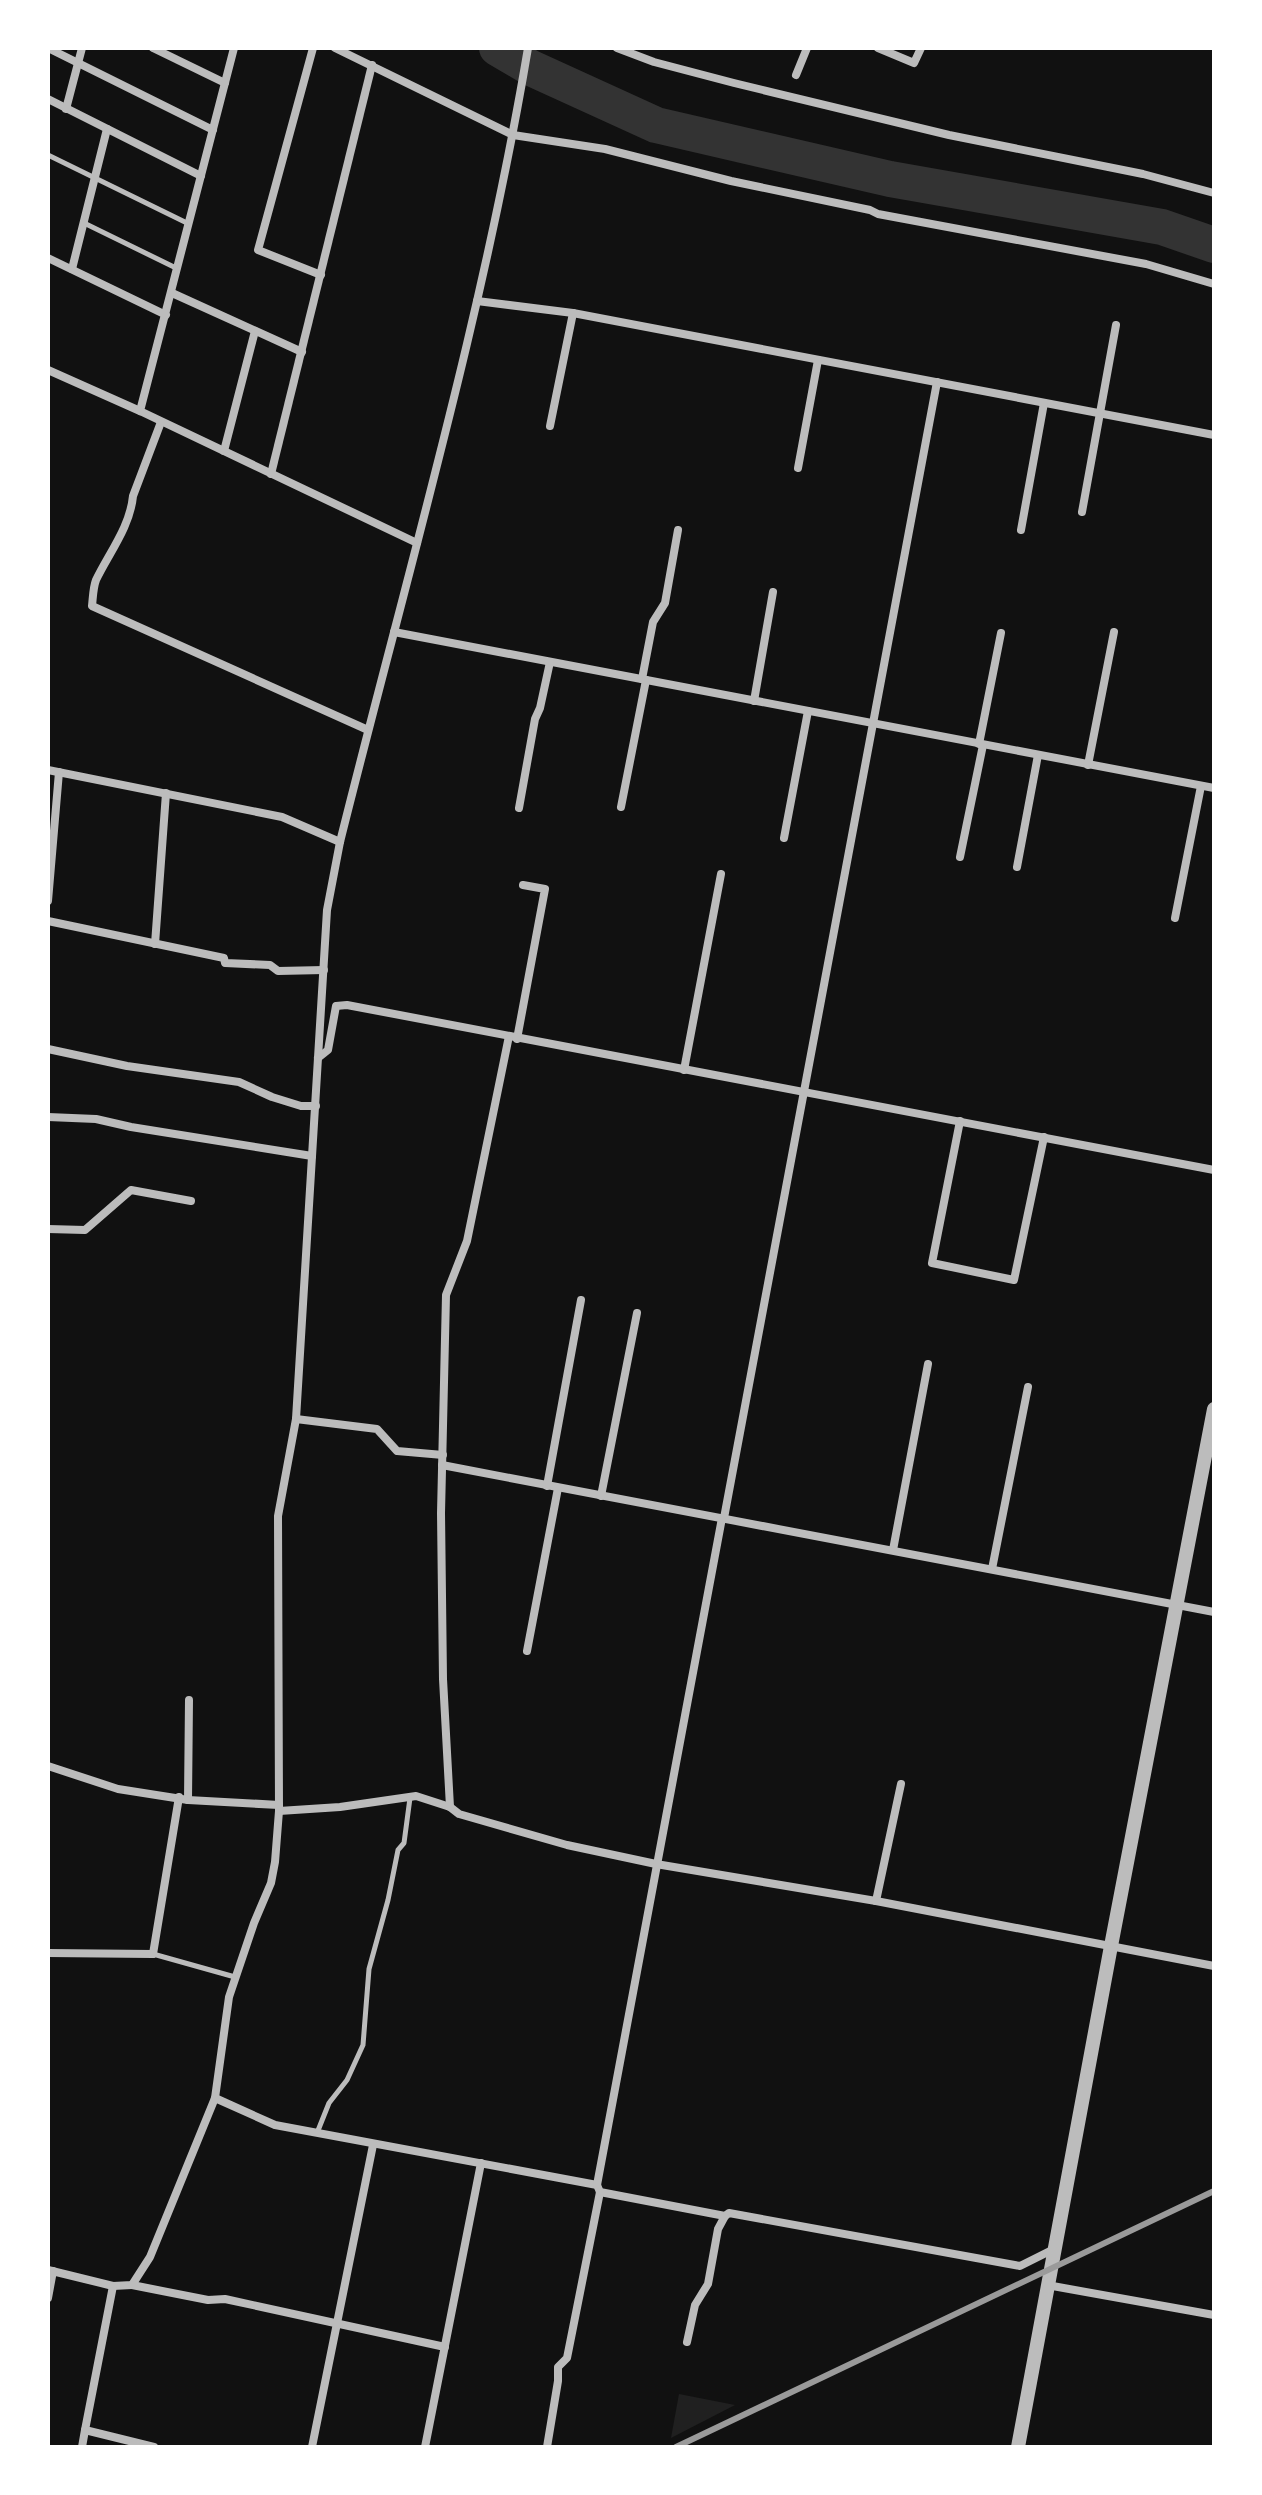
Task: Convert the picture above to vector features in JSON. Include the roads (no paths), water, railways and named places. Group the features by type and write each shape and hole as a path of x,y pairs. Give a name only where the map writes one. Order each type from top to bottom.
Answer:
{"street":[{"path":"48,48 213,130"},
{"path":"66,109 82,48"},
{"path":"153,48 225,83"},
{"path":"140,411 234,48"},
{"path":"313,48 258,250 321,275"},
{"path":"335,48 513,135 593,147 878,214 1146,264 1214,284"},
{"path":"132,2285 150,2257 215,2098 229,1997 271,1883 279,1808 278,1516 296,1419 327,910 340,842 477,301 513,135 528,48"},
{"path":"617,48 654,62 734,83 949,135 1143,174 1214,193"},
{"path":"796,75 807,48"},
{"path":"878,48 914,63 921,48"},
{"path":"271,474 372,65"},
{"path":"48,99 201,176"},
{"path":"72,269 107,129"},
{"path":"48,258 166,315"},
{"path":"172,293 302,352"},
{"path":"477,301 573,313 1214,435"},
{"path":"550,426 573,313"},
{"path":"1082,512 1116,325"},
{"path":"224,451 255,331"},
{"path":"798,468 818,360"},
{"path":"48,370 417,543"},
{"path":"547,2447 558,2367 567,2358 656,1864 937,382"},
{"path":"1021,530 1044,403"},
{"path":"161,422 132,506 111,556 94,583 92,606 368,730"},
{"path":"621,807 653,622 665,603 678,530"},
{"path":"754,701 773,592"},
{"path":"394,632 1214,788"},
{"path":"1088,765 1114,632"},
{"path":"960,857 1001,633"},
{"path":"519,808 535,719 550,662"},
{"path":"784,838 808,711"},
{"path":"1017,867 1038,755"},
{"path":"48,770 282,817 340,842"},
{"path":"48,901 59,772"},
{"path":"1175,918 1201,786"},
{"path":"155,944 166,793"},
{"path":"684,1070 721,874"},
{"path":"450,1807 443,1679 446,1295 467,1241 545,889 523,885"},
{"path":"48,921 224,958 225,963 270,965 278,971 324,970"},
{"path":"318,1058 328,1050 336,1006 428,1019 1214,1170"},
{"path":"48,1049 127,1066 239,1082 272,1097 301,1106 316,1106"},
{"path":"48,1117 96,1119 312,1156"},
{"path":"960,1121 932,1263 1014,1280 1044,1137"},
{"path":"48,1229 85,1230 131,1190 191,1201"},
{"path":"547,1486 581,1300"},
{"path":"601,1496 637,1313"},
{"path":"893,1550 928,1364"},
{"path":"992,1569 1028,1387"},
{"path":"1018,2447 1214,1409"},
{"path":"296,1419 377,1429 397,1451 547,1486 1214,1612"},
{"path":"527,1651 558,1488"},
{"path":"48,1953 153,1954 184,1799 189,1700"},
{"path":"48,1766 118,1789 279,1808 340,1807 416,1796 450,1807 459,1814 567,1845 656,1864 876,1901 1214,1966"},
{"path":"876,1901 901,1784"},
{"path":"215,2098 275,2125 481,2163 725,2216"},
{"path":"312,2447 373,2145"},
{"path":"425,2447 481,2163"},
{"path":"687,2342 695,2305 708,2284 718,2229 729,2213 1020,2266 1055,2248"},
{"path":"48,2298 51,2271 113,2286 132,2285 208,2300 225,2299 445,2347"},
{"path":"1047,2285 1214,2315"},
{"path":"82,2447 113,2286"},
{"path":"85,2430 154,2447"}],"lane":[{"path":"48,155 189,224"},
{"path":"84,223 178,269"},
{"path":"317,2133 329,2103 347,2080 363,2045 369,2000 369,1969 398,1850 404,1843 410,1797"},
{"path":"153,1954 235,1977"}],"waterway":[{"path":"497,48 531,68 656,125 890,179 1162,227 1214,245"}],"railway":[{"path":"676,2447 1214,2191"}]}
